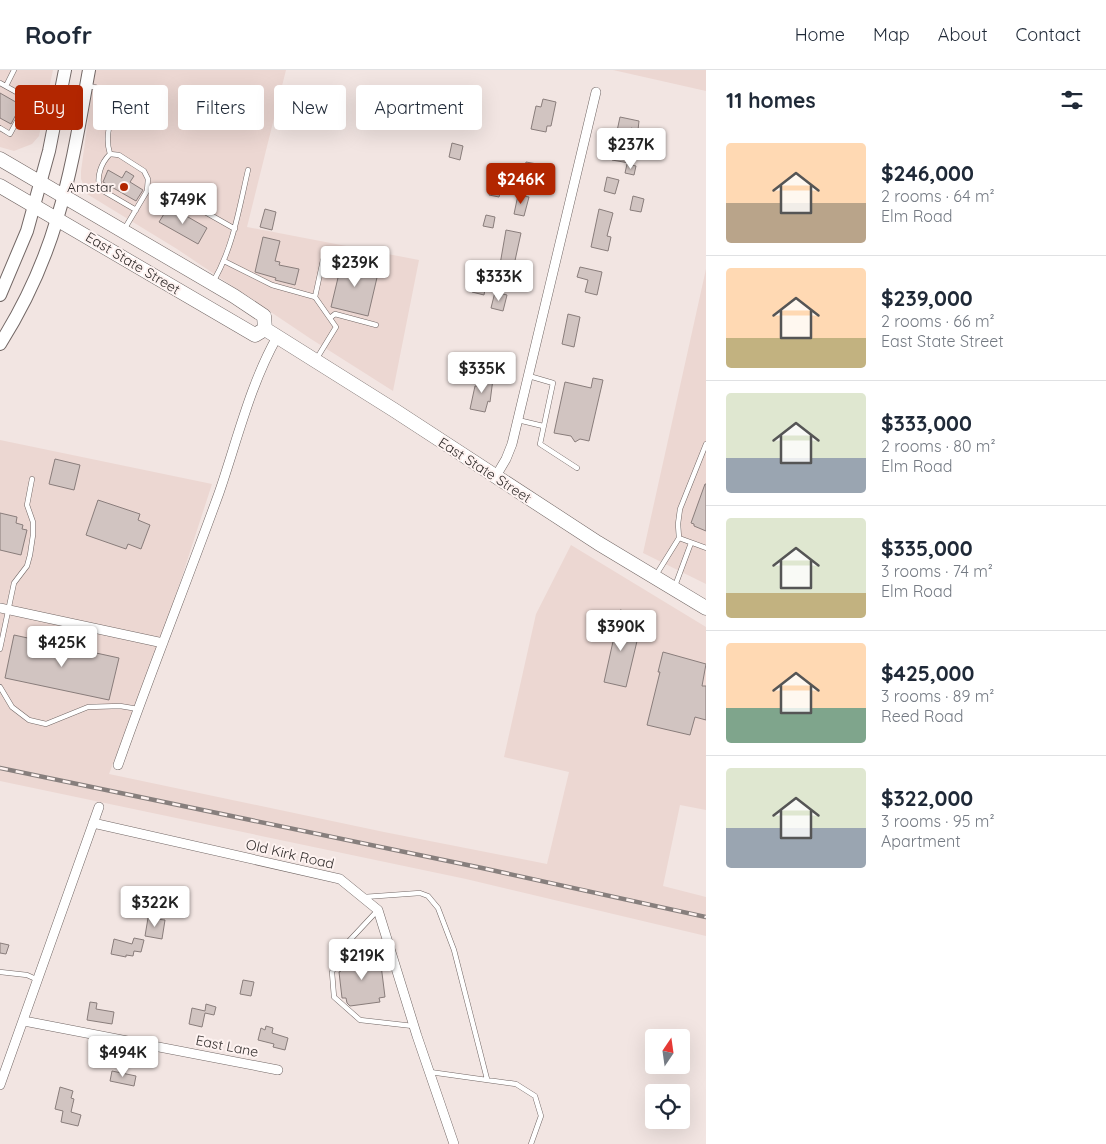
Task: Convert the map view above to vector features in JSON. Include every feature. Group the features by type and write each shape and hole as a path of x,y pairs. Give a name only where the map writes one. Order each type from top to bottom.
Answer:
{"main road":[{"path":"0,295 20,250 41,182 65,70"},
{"path":"0,344 25,300 57,219 64,195 89,70"},
{"name":"East State Street","path":"0,158 212,283 264,316 271,333 496,476 566,523 706,608"},
{"name":"East State Street","path":"0,186 255,335 271,333"}],"street":[{"path":"496,476 506,460 529,376 596,92"},
{"path":"118,765 219,493 266,357 271,333"},
{"path":"4,609 163,643"},
{"path":"0,1085 99,807"},
{"name":"Old Kirk Road","path":"93,823 340,879 378,910"},
{"path":"378,910 414,1026 454,1144"},
{"name":"East Lane","path":"24,1021 278,1070"}],"lane":[{"path":"6,86 14,70"},
{"path":"0,83 29,100 10,134 0,128"},
{"path":"86,86 103,89 116,97 118,101 107,130 107,146 110,154"},
{"path":"123,230 136,210 147,191 148,178 144,171 119,155 110,154 103,160 98,182 100,190 136,210"},
{"path":"212,283 224,261 235,228 248,170"},
{"path":"177,196 235,228"},
{"path":"314,296 323,260"},
{"path":"224,261 272,285 314,296 336,328 315,361"},
{"path":"330,318 335,314 376,325"},
{"path":"529,376 554,383 540,444 577,468"},
{"path":"517,419 543,426"},
{"path":"654,578 679,538 680,510 706,444"},
{"path":"0,648 4,609 14,583 27,566 30,555 33,522 28,505 32,479"},
{"path":"679,538 706,548"},
{"path":"674,590 691,543"},
{"path":"0,687 12,707 29,720 46,724 88,707 120,706 138,709"},
{"path":"363,897 420,893 433,900 438,908 454,950 487,1079"},
{"path":"378,910 349,941 332,972 334,997 360,1020 414,1026"},
{"path":"0,972 27,976 38,980"},
{"path":"429,1072 516,1084 535,1096 541,1116 531,1144"}],"shaded area":[{"path":"0,70 53,70 50,85 15,85 15,130 40,130 39,136 32,144 14,151 0,147"},
{"path":"95,70 286,70 282,85 274,85 274,118 247,227 419,260 393,391 311,339 177,249 87,194 81,179 81,171"},
{"path":"613,70 706,70 706,91"},
{"path":"706,269 706,584 643,553"},
{"path":"0,440 212,484 162,638 109,774 547,864 569,772 504,757 536,614 571,545 706,627 706,810 680,805 663,886 706,897 706,936 466,879 0,781"}],"building":[{"path":"0,93 15,102 15,116 11,124 0,118"},
{"path":"543,99 556,102 551,126 547,126 546,132 531,129 536,106 541,107"},
{"path":"620,117 639,121 638,130 631,128 629,134 617,131"},
{"path":"452,143 463,146 460,160 449,157"},
{"path":"614,147 631,150 629,163 612,160"},
{"path":"526,162 537,164 535,176 523,174"},
{"path":"627,164 636,166 634,175 625,173"},
{"path":"495,166 507,169 499,197 489,195"},
{"name":"Amstar","path":"108,170 122,178 126,171 134,176 130,182 143,190 136,201 103,182"},
{"path":"607,177 619,180 615,194 604,191"},
{"path":"518,195 529,197 524,216 514,214"},
{"path":"633,196 644,199 641,212 630,210"},
{"path":"169,206 207,228 198,244 159,222"},
{"path":"265,209 276,212 272,230 260,227"},
{"path":"599,209 613,213 607,236 611,237 608,251 591,247"},
{"path":"486,215 495,217 493,228 483,226"},
{"path":"506,230 521,233 511,279 498,276"},
{"path":"263,237 280,241 275,261 280,262 279,265 299,269 295,285 255,272"},
{"path":"342,261 379,269 368,316 331,307"},
{"path":"580,267 602,272 597,295 585,292 588,280 577,277"},
{"path":"474,281 486,284 484,295 472,292"},
{"path":"495,292 507,295 503,311 491,308"},
{"path":"568,314 580,317 574,347 562,344"},
{"path":"480,376 493,379 490,402 488,401 485,412 470,409 475,386 478,386"},
{"path":"593,378 603,380 589,441 580,439 575,442 571,436 554,433 565,382 591,388"},
{"path":"55,459 80,465 74,490 49,484"},
{"path":"706,484 706,531 691,523"},
{"path":"98,500 140,514 138,520 150,525 141,549 128,544 126,549 86,535"},
{"path":"0,513 17,517 16,523 23,525 22,529 27,530 21,555 0,550"},
{"path":"620,610 633,613 628,635 638,637 626,687 604,682"},
{"path":"14,635 119,658 109,700 5,678"},
{"path":"663,652 706,664 702,686 706,686 706,720 695,717 690,735 647,725"},
{"path":"148,918 165,920 162,939 145,936"},
{"path":"134,938 144,940 141,952 134,951 133,956 126,955 126,957 111,954 114,939 132,944"},
{"path":"0,943 9,945 6,954 0,953"},
{"path":"380,957 385,997 379,998 380,1002 350,1006 346,998 342,998 340,965 342,962"},
{"path":"243,980 254,982 251,996 240,994"},
{"path":"90,1002 97,1003 96,1009 114,1012 112,1024 87,1020"},
{"path":"206,1004 216,1007 214,1015 205,1013 202,1027 189,1024 192,1008 205,1011"},
{"path":"266,1026 273,1028 272,1033 288,1038 285,1050 273,1047 274,1044 258,1040 261,1028 265,1030"},
{"path":"112,1071 136,1076 134,1086 110,1081"},
{"path":"60,1087 73,1091 71,1098 74,1099 71,1112 81,1115 78,1126 61,1122 63,1111 55,1109"}],"railway":[{"path":"0,768 482,868 706,917"}],"place":[{"name":"Amstar","path":"124,187"}]}
